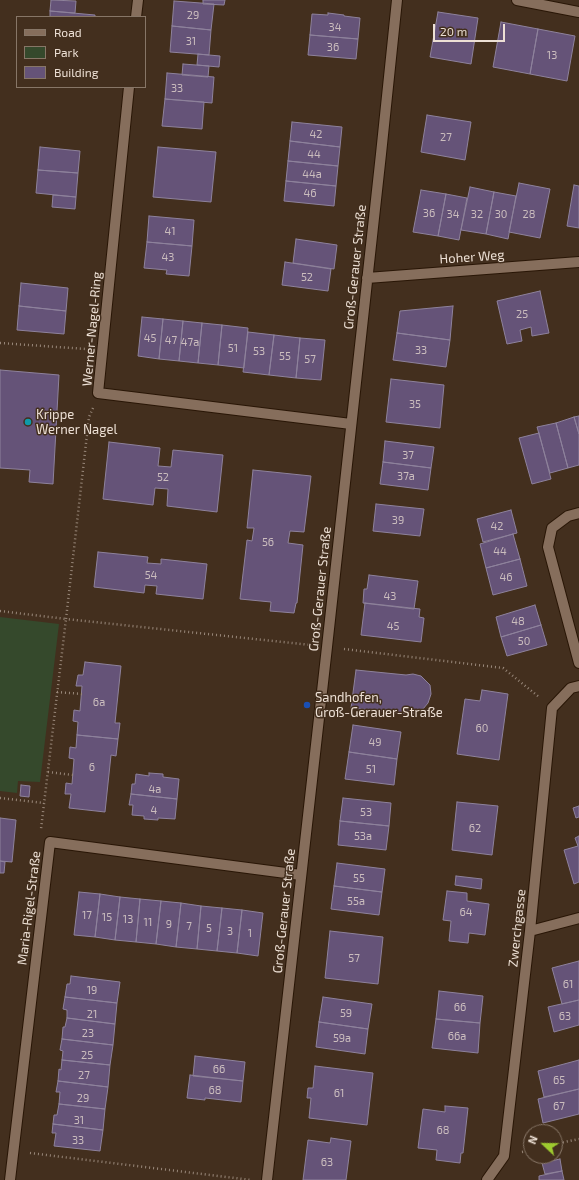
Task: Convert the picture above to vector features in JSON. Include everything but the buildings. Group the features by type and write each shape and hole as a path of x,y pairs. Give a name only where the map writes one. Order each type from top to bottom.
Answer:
{"street":[{"path":"136,16 138,0"},
{"name":"Groß-Gerauer Straße","path":"267,1180 327,647 397,0"},
{"path":"517,0 579,12"},
{"name":"Werner-Nagel-Ring","path":"129,88 98,393 351,424"},
{"name":"Hoher Weg","path":"367,278 579,262"},
{"path":"579,513 568,516 552,528 548,547 579,663"},
{"path":"552,708 571,688 579,686"},
{"name":"Zwerchgasse","path":"487,1180 504,1156 530,931 552,708"},
{"name":"Maria-Rigel-Straße","path":"10,1180 50,842 301,875"},
{"path":"530,931 579,918"}],"path":[{"path":"0,343 102,350"},
{"path":"50,842 41,830 89,417 98,393"},
{"path":"0,611 503,668 552,708"},
{"path":"57,692 82,694"},
{"path":"48,772 73,775"},
{"path":"0,798 44,803"},
{"path":"563,1142 579,1139"},
{"path":"13,1151 252,1180"}],"green space":[{"path":"0,617 59,624 40,782 18,781 17,793 0,791"}],"place":[{"name":"Krippe Werner Nagel","path":"28,422"},
{"name":"Sandhofen, Groß-Gerauer-Straße","path":"307,705"}]}
